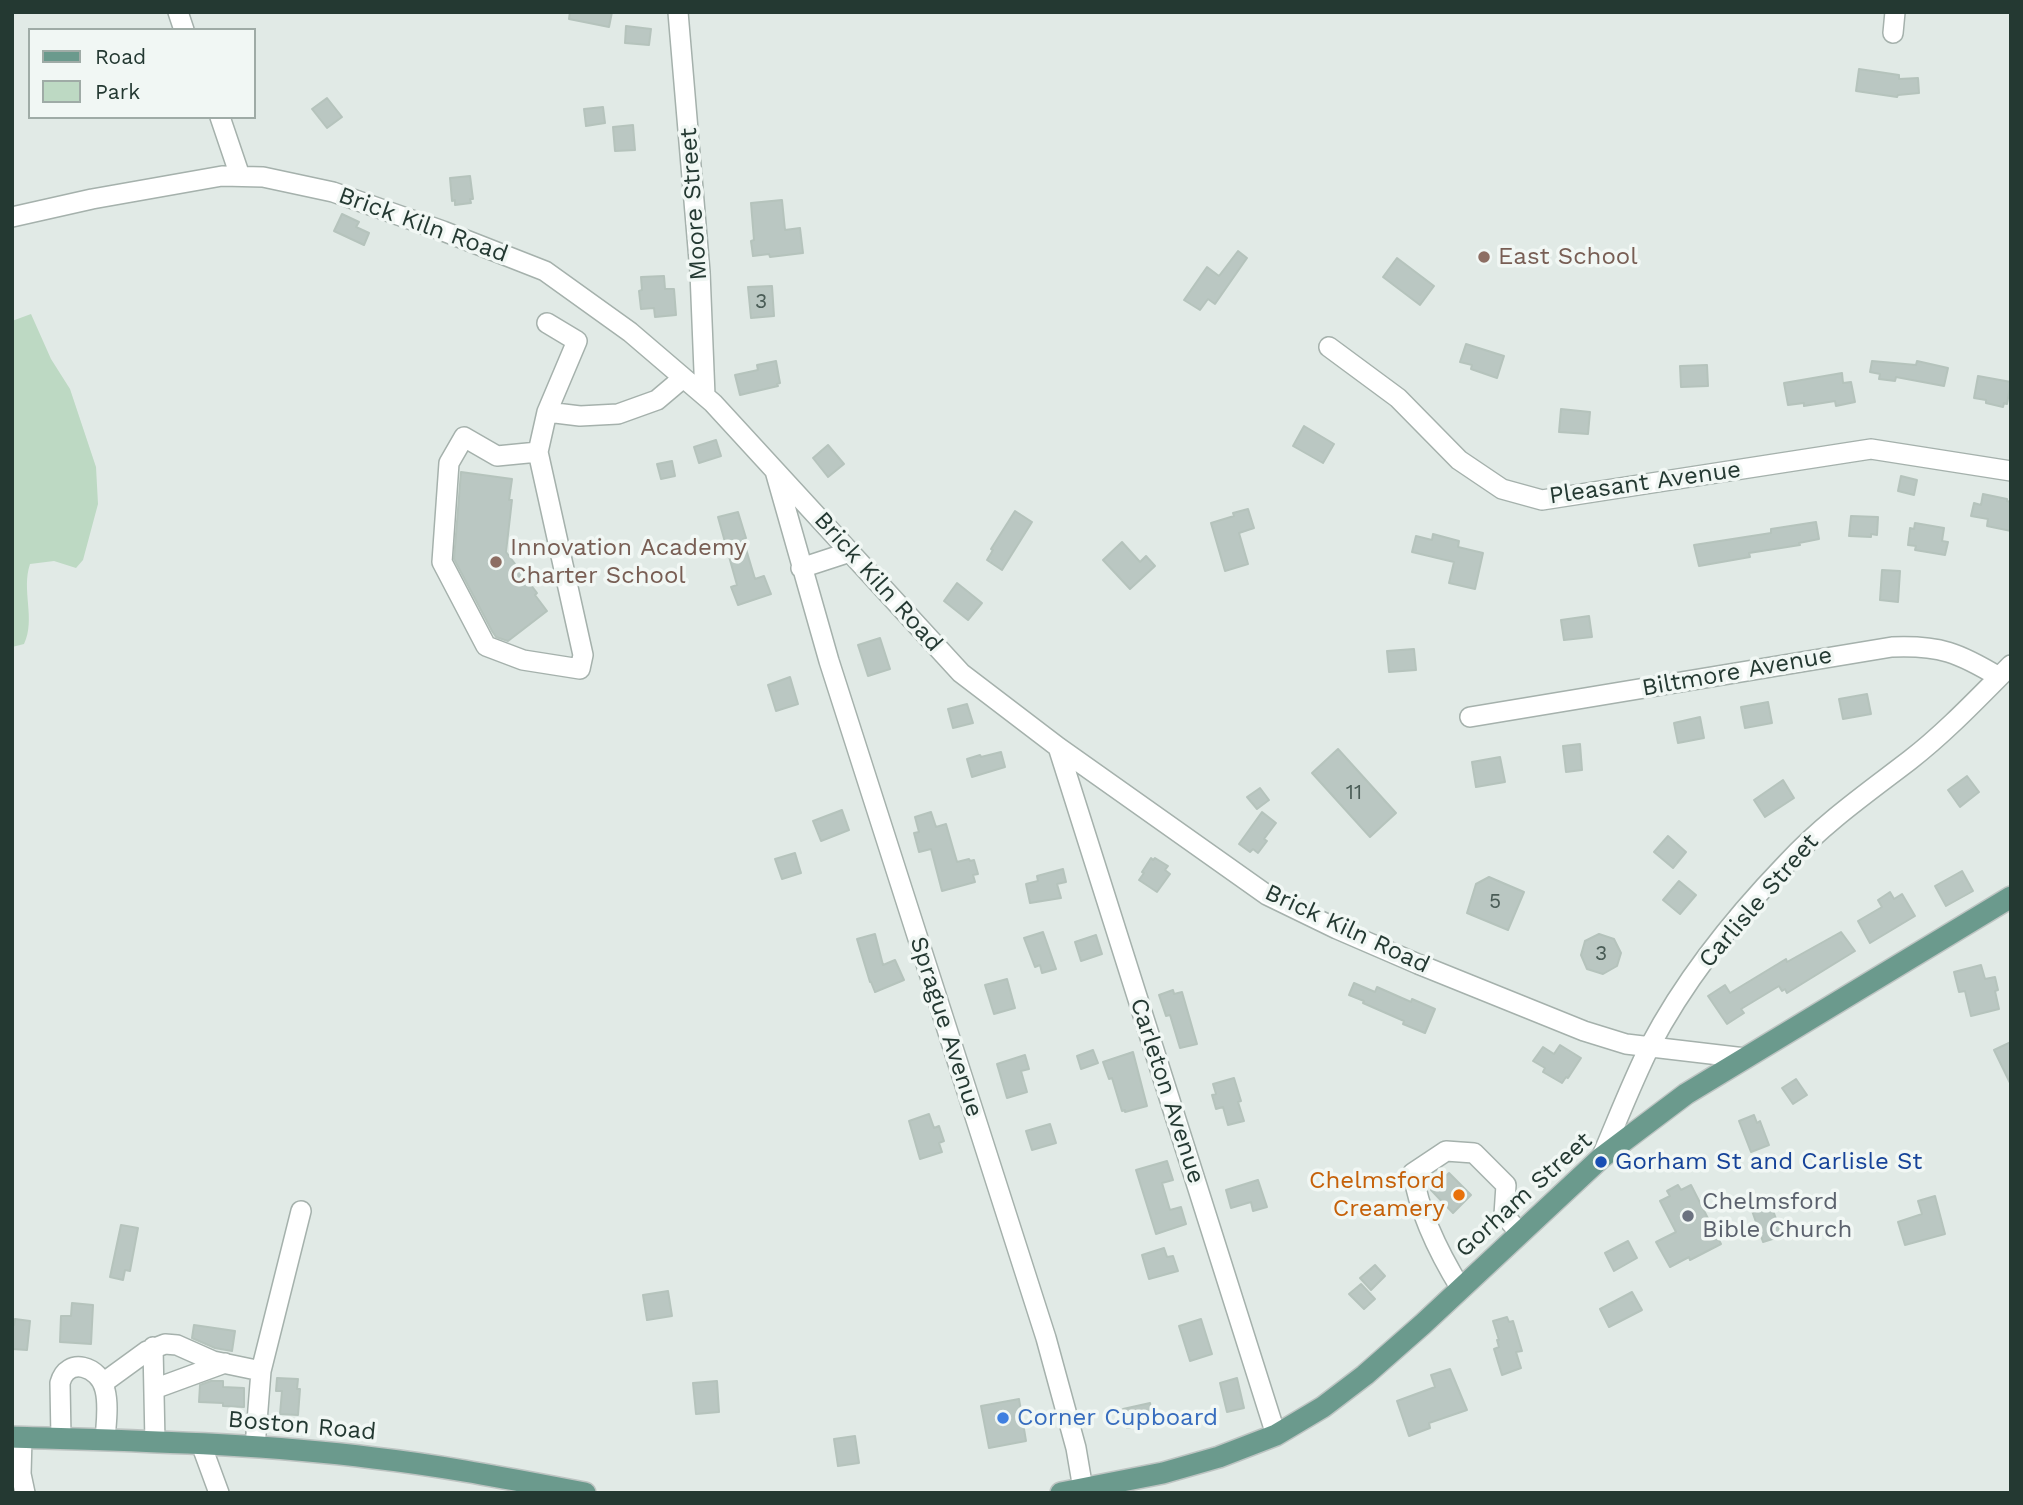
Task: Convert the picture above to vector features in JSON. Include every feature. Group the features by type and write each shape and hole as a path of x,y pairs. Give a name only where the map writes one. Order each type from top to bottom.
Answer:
{"main road":[{"name":"Gorham Street","path":"1061,1493 1163,1473 1219,1457 1276,1434 1323,1407 1365,1375 1601,1158 1686,1094 2011,897"},
{"name":"Boston Road","path":"17,1437 255,1447 375,1458 585,1493"}],"street":[{"name":"Moore Street","path":"678,12 700,272 705,396"},
{"path":"1893,33 1895,12"},
{"path":"221,119 240,176"},
{"name":"Brick Kiln Road","path":"12,217 92,199 222,176 263,177 334,192 545,271 630,332 705,396 961,673 1058,747 1267,895 1418,964 1554,1019 1626,1044 1745,1058"},
{"path":"538,452 497,456 464,437 449,463 442,562 486,646 523,660 580,669 583,655 538,452 547,412 577,341 547,323"},
{"name":"Pleasant Avenue","path":"1329,347 1398,398 1459,460 1502,489 1542,500 1871,449 2011,471"},
{"path":"547,412 580,416 618,414 657,400 683,378"},
{"name":"Sprague Avenue","path":"773,467 829,661 1046,1338 1076,1448 1083,1489"},
{"path":"801,568 850,552"},
{"name":"Biltmore Avenue","path":"1470,717 1892,647 1943,649 1973,662 2005,671"},
{"name":"Carlisle Street","path":"1601,1158 1650,1046 1710,951 1787,862 1853,803 1911,760 2005,671"},
{"name":"Carleton Avenue","path":"1058,747 1276,1434"},
{"path":"1461,1289 1446,1264 1416,1192 1413,1173 1446,1151 1474,1153 1506,1185 1504,1216 1520,1233"},
{"path":"255,1447 261,1371 301,1211"},
{"path":"103,1382 153,1347 165,1344 177,1345 213,1361 261,1371"},
{"path":"153,1347 155,1442"},
{"path":"154,1389 225,1363"},
{"path":"61,1438 59,1400 62,1375 74,1368 87,1367 98,1374 103,1382 106,1398 106,1440"},
{"path":"17,1437 26,1493"},
{"path":"201,1444 219,1493"}],"green space":[{"path":"31,314 51,359 70,389 96,467 98,504 83,560 76,568 54,561 30,564 27,584 29,625 24,644 12,647 12,321"}],"building":[{"path":"570,12 612,12 609,27 569,19"},
{"path":"626,26 651,29 649,45 625,43"},
{"path":"1859,69 1899,75 1899,79 1918,78 1919,93 1897,97 1856,91"},
{"path":"327,98 342,117 327,128 312,109"},
{"path":"603,107 605,123 586,126 584,109"},
{"path":"633,125 635,150 615,151 613,127"},
{"path":"470,176 473,199 470,199 471,203 455,205 455,200 452,201 450,178"},
{"path":"782,200 785,230 800,228 803,253 753,256 751,203"},
{"path":"342,214 359,222 356,227 369,233 364,245 334,231"},
{"path":"1238,251 1247,258 1215,304 1208,299 1200,310 1184,300 1207,267 1219,276"},
{"path":"1397,258 1434,286 1420,305 1383,277"},
{"path":"664,276 665,289 674,289 676,315 655,317 654,308 641,309 641,277"},
{"path":"772,286 774,316 751,318 748,287"},
{"path":"1466,344 1504,356 1497,378 1460,362"},
{"path":"776,361 780,383 778,386 740,395 735,375 758,370 757,365"},
{"path":"1872,361 1916,365 1917,361 1948,368 1944,386 1896,377 1895,381 1879,379 1880,374 1870,372"},
{"path":"1707,365 1708,386 1681,387 1680,366"},
{"path":"1842,373 1843,383 1851,382 1855,402 1836,406 1835,401 1804,406 1804,403 1788,405 1784,383"},
{"path":"1978,376 2011,382 2007,404 2004,403 2003,407 1974,398"},
{"path":"1561,409 1590,412 1588,434 1559,432"},
{"path":"1304,426 1334,444 1323,463 1293,446"},
{"path":"716,440 721,456 699,463 694,447"},
{"path":"828,445 844,464 828,477 813,458"},
{"path":"672,461 675,476 661,479 657,464"},
{"path":"461,472 512,479 506,552 547,611 508,641 496,637 492,631 454,559"},
{"path":"1901,476 1917,480 1914,495 1898,491"},
{"path":"1983,494 2011,502 2011,531 1987,526 1988,519 1971,516 1974,503 1981,505"},
{"path":"1248,509 1254,528 1239,533 1248,564 1225,571 1211,523"},
{"path":"1015,511 1032,522 1002,570 987,560"},
{"path":"738,512 755,579 764,576 771,594 738,605 731,587 737,585 718,517"},
{"path":"1851,516 1878,517 1877,535 1849,536"},
{"path":"1816,522 1819,539 1799,543 1800,545 1749,553 1750,557 1699,566 1694,545 1771,533 1771,529"},
{"path":"1915,523 1944,528 1942,541 1948,542 1945,555 1915,550 1916,546 1908,545 1910,528 1914,529"},
{"path":"1433,534 1459,541 1458,547 1483,553 1475,589 1449,583 1454,562 1412,552 1416,536 1432,540"},
{"path":"1122,542 1140,562 1146,556 1155,566 1130,589 1103,560"},
{"path":"1882,570 1900,571 1898,602 1880,600"},
{"path":"957,583 982,603 968,620 944,601"},
{"path":"1589,616 1592,637 1564,640 1561,620"},
{"path":"880,638 890,669 868,676 858,645"},
{"path":"1414,649 1416,670 1389,672 1387,651"},
{"path":"790,677 798,704 776,711 768,685"},
{"path":"1867,694 1871,714 1843,719 1839,699"},
{"path":"1768,702 1772,723 1745,728 1741,707"},
{"path":"967,704 973,723 953,728 948,709"},
{"path":"1700,717 1704,738 1678,743 1674,723"},
{"path":"1580,744 1582,770 1566,772 1563,746"},
{"path":"1338,749 1396,813 1370,837 1312,773"},
{"path":"1001,752 1005,767 972,777 967,759"},
{"path":"1500,757 1505,782 1476,787 1472,762"},
{"path":"1967,776 1979,792 1960,807 1948,790"},
{"path":"1783,780 1794,798 1765,817 1754,800"},
{"path":"1260,788 1269,800 1257,809 1247,797"},
{"path":"842,810 849,830 821,841 813,821"},
{"path":"931,812 936,827 946,824 957,862 974,860 978,874 973,875 975,882 942,891 931,849 919,852 914,833 919,832 915,817"},
{"path":"1262,812 1276,823 1258,853 1253,849 1250,852 1239,844"},
{"path":"1668,836 1686,852 1673,868 1654,852"},
{"path":"795,853 801,873 782,879 775,859"},
{"path":"1151,858 1168,866 1165,870 1170,874 1157,892 1139,880"},
{"path":"1063,869 1066,882 1057,884 1061,898 1030,903 1026,884 1038,881 1037,876"},
{"path":"1962,871 1973,891 1946,906 1935,886"},
{"path":"1489,877 1524,892 1508,930 1467,913 1476,884"},
{"path":"1679,881 1696,895 1680,914 1663,900"},
{"path":"1890,892 1894,899 1902,894 1915,916 1870,943 1858,921 1882,907 1878,900"},
{"path":"1043,932 1056,969 1042,973 1040,965 1035,967 1024,938"},
{"path":"1841,932 1855,951 1787,993 1779,986 1741,1009 1744,1013 1727,1024 1708,996 1725,985 1730,993 1786,959 1787,962"},
{"path":"875,934 883,965 895,960 904,980 875,992 857,939"},
{"path":"1599,934 1614,939 1621,953 1617,966 1603,974 1587,969 1581,955 1585,941"},
{"path":"1096,935 1102,954 1081,961 1075,942"},
{"path":"1981,965 1985,979 1995,977 1999,1009 1971,1016 1965,991 1959,992 1954,972"},
{"path":"1007,979 1015,1008 994,1014 985,985"},
{"path":"1354,983 1375,992 1377,987 1435,1009 1425,1033 1349,995"},
{"path":"1173,990 1174,994 1182,992 1197,1044 1180,1048 1170,1015 1166,1016 1159,995"},
{"path":"2011,1042 2011,1085 1994,1050"},
{"path":"1560,1045 1581,1058 1562,1083 1543,1072 1545,1068 1533,1061 1543,1047 1554,1054"},
{"path":"1093,1050 1098,1063 1081,1069 1077,1056"},
{"path":"1133,1052 1147,1106 1125,1112 1122,1111 1112,1078 1109,1079 1103,1062"},
{"path":"1025,1055 1029,1069 1021,1071 1027,1092 1007,1098 997,1064"},
{"path":"1234,1078 1244,1121 1228,1125 1223,1107 1216,1109 1212,1095 1216,1094 1213,1084"},
{"path":"1796,1079 1807,1095 1793,1104 1782,1088"},
{"path":"929,1114 934,1128 939,1126 944,1141 939,1143 942,1152 920,1159 909,1121"},
{"path":"1754,1115 1757,1123 1760,1121 1769,1145 1751,1152 1739,1121"},
{"path":"1050,1124 1056,1143 1032,1150 1026,1131"},
{"path":"1167,1161 1173,1180 1162,1183 1170,1210 1181,1207 1186,1224 1156,1234 1136,1170"},
{"path":"1449,1173 1471,1195 1453,1213 1431,1190"},
{"path":"1258,1180 1267,1207 1253,1211 1251,1202 1231,1208 1226,1190"},
{"name":"Chelmsford Bible Church","path":"1678,1185 1681,1190 1691,1185 1721,1244 1670,1267 1656,1242 1676,1232 1660,1201 1670,1196 1667,1191"},
{"path":"1935,1196 1945,1234 1905,1245 1898,1222 1922,1214 1918,1201"},
{"path":"1769,1199 1782,1236 1763,1242 1750,1205"},
{"path":"121,1225 138,1228 130,1271 125,1270 123,1280 110,1277"},
{"path":"1628,1241 1637,1258 1614,1271 1605,1253"},
{"path":"1164,1248 1167,1257 1173,1256 1178,1271 1149,1279 1142,1255"},
{"path":"1375,1265 1385,1276 1371,1290 1360,1278"},
{"path":"1361,1284 1375,1299 1364,1309 1349,1294"},
{"path":"668,1291 672,1316 647,1320 643,1295"},
{"path":"1632,1292 1642,1310 1609,1327 1600,1309"},
{"path":"72,1303 93,1305 91,1344 60,1342 61,1316 71,1316"},
{"path":"1507,1317 1509,1322 1513,1321 1522,1351 1516,1352 1521,1368 1502,1375 1494,1349 1499,1347 1499,1340 1493,1321"},
{"path":"15,1319 30,1321 27,1350 12,1349 12,1325"},
{"path":"1201,1319 1212,1354 1190,1361 1179,1326"},
{"path":"194,1325 235,1331 232,1351 215,1348 192,1338"},
{"path":"1450,1369 1467,1410 1429,1423 1430,1428 1409,1436 1397,1401 1435,1387 1431,1375"},
{"path":"277,1378 298,1379 298,1415 280,1414 282,1391 276,1391"},
{"path":"1237,1378 1244,1408 1227,1412 1220,1383"},
{"path":"223,1381 223,1387 244,1388 244,1407 199,1402 200,1385"},
{"path":"717,1381 719,1412 696,1414 693,1383"},
{"name":"Corner Cupboard","path":"1019,1399 1026,1441 989,1448 981,1406"},
{"path":"1150,1403 1154,1422 1127,1428 1123,1409"},
{"path":"855,1436 859,1463 838,1466 834,1439"}],"place":[{"name":"East School","path":"1484,257"},
{"name":"Innovation Academy Charter School","path":"496,562"},
{"name":"Gorham St and Carlisle St","path":"1601,1162"},
{"name":"Chelmsford Creamery","path":"1459,1195"},
{"name":"Chelmsford Bible Church","path":"1688,1216"},
{"name":"Corner Cupboard","path":"1003,1418"}]}
